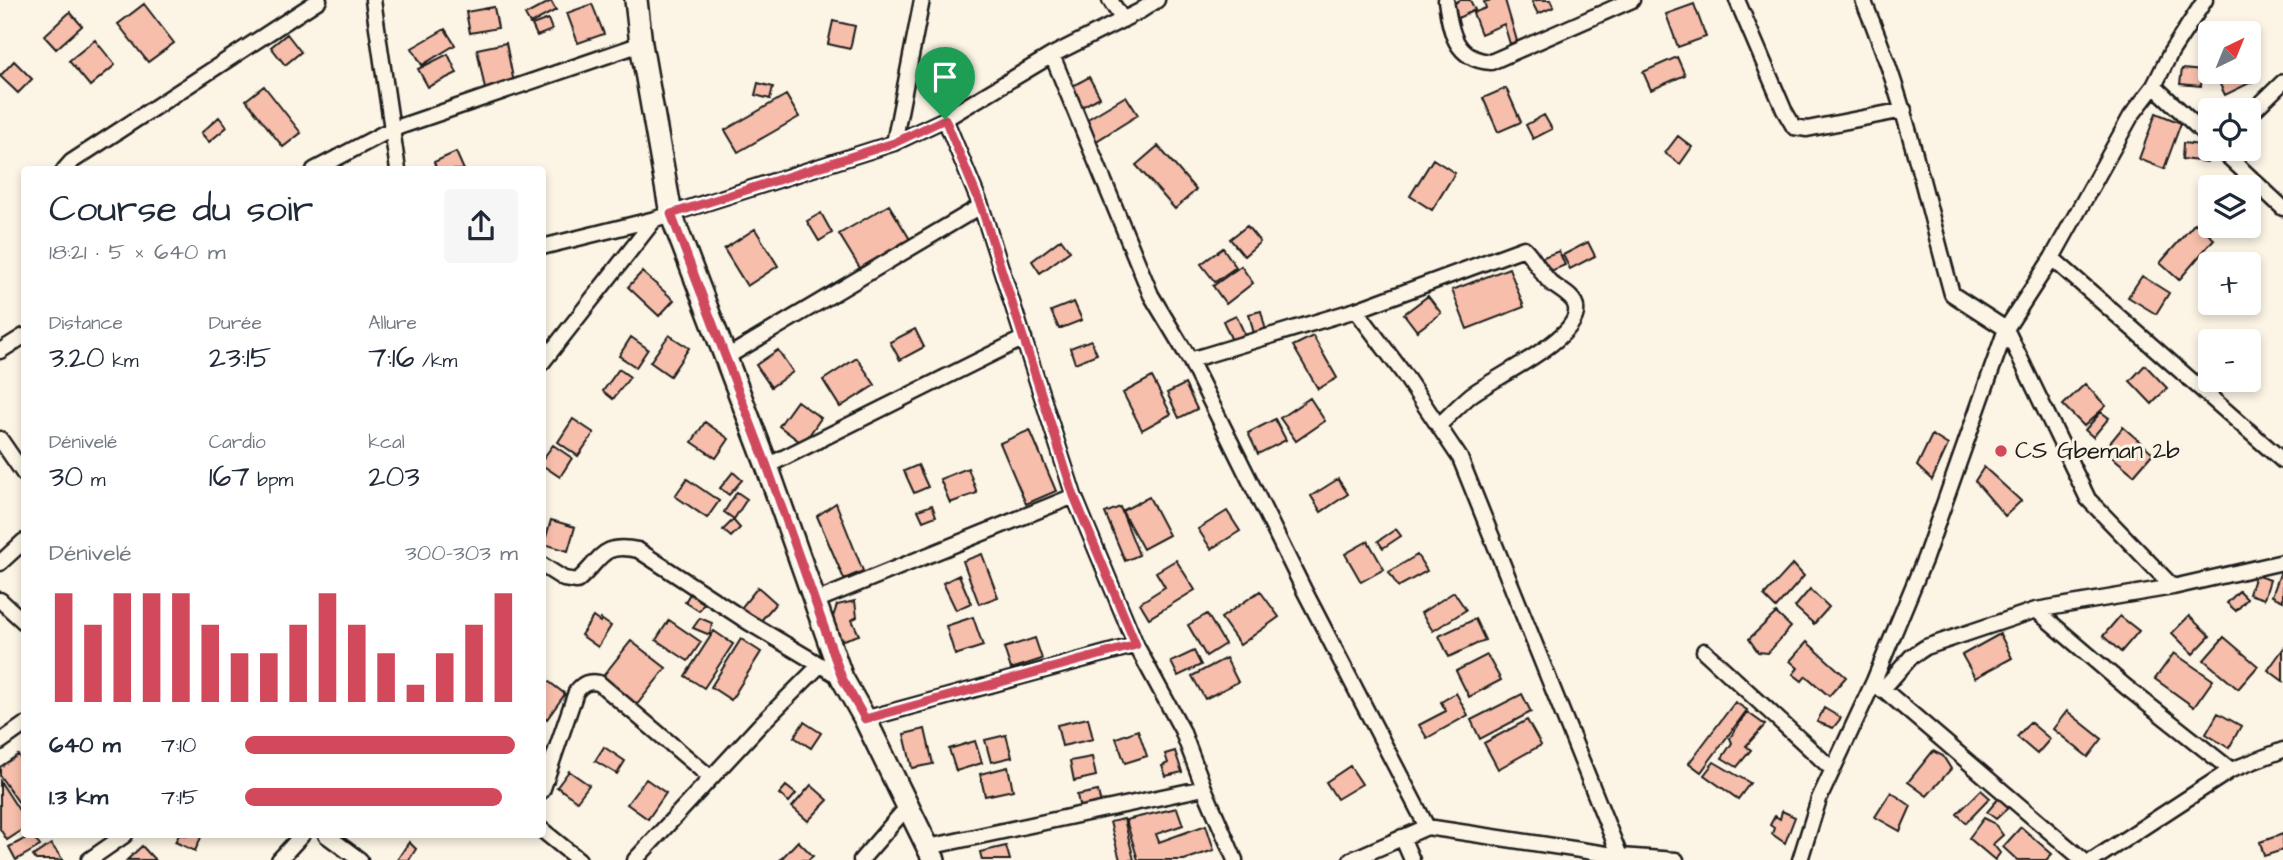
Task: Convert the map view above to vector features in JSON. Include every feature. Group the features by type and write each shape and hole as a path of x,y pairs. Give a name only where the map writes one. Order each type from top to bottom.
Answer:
{"street":[{"path":"68,166 319,0"},
{"path":"373,0 397,166"},
{"path":"636,0 663,217 725,358 767,466 842,678 931,854 1204,788"},
{"path":"894,143 922,0"},
{"path":"1110,0 1123,20"},
{"path":"546,246 663,217 894,143 945,119 1052,55 1157,0"},
{"path":"1446,0 1448,18 1460,51 1477,62 1491,62 1632,0"},
{"path":"1737,0 1784,110 1794,127 1807,129 1904,110"},
{"path":"1863,0 1904,110 1920,180 1952,294 2006,329 2088,499 2174,587"},
{"path":"1800,860 1832,768 1878,686 2006,329 2052,258 2131,116 2154,86 2171,52 2205,0"},
{"path":"322,166 390,130 640,44"},
{"path":"1052,55 1152,295 1190,360 1426,827"},
{"path":"2261,103 2283,82"},
{"path":"2154,86 2198,128"},
{"path":"945,119 981,206 1074,496 1136,645 1182,730 1235,860"},
{"path":"2233,161 2283,208"},
{"path":"725,358 981,206"},
{"path":"546,358 663,217"},
{"path":"1190,360 1356,310 1524,248 1551,283 1573,299 1576,317 1569,330 1543,350 1469,396 1439,425"},
{"path":"2052,258 2283,461"},
{"path":"1356,310 1461,458 1620,856"},
{"path":"0,351 21,338"},
{"path":"767,466 1024,338"},
{"path":"0,439 21,470"},
{"path":"813,602 1074,496"},
{"path":"0,563 21,544"},
{"path":"546,568 564,579 577,581 610,549 622,547 638,550 748,622 842,678"},
{"path":"1878,686 1910,657 1926,648 2036,610 2174,587 2283,562"},
{"path":"0,600 21,619"},
{"path":"2036,610 2126,687 2231,770"},
{"path":"865,719 1136,645"},
{"path":"1704,651 1832,768"},
{"path":"635,860 820,665"},
{"path":"546,779 576,692 581,685 589,682 599,683 711,778"},
{"path":"1878,686 2083,860"},
{"path":"0,742 21,726"},
{"path":"2093,860 2231,770 2283,750"},
{"path":"861,860 908,806"},
{"path":"1350,860 1426,827 1620,856 1676,860"},
{"path":"546,833 579,860"},
{"path":"1402,837 1412,860"},
{"path":"89,860 121,838"},
{"path":"279,860 299,838"},
{"path":"330,838 360,860"}],"building":[{"path":"1460,0 1470,0 1475,10 1456,19 1449,6"},
{"path":"1505,0 1517,41 1510,44 1504,24 1481,34 1473,13 1486,8 1484,2"},
{"path":"1551,0 1554,7 1538,14 1532,2"},
{"path":"551,1 556,10 530,24 525,15"},
{"path":"144,4 174,43 148,62 118,24"},
{"path":"592,4 604,34 578,43 567,13"},
{"path":"1694,4 1706,37 1678,47 1666,14"},
{"path":"494,7 498,28 470,33 466,12"},
{"path":"70,12 82,26 56,49 44,36"},
{"path":"548,19 552,30 537,36 532,25"},
{"path":"833,21 855,26 850,49 828,44"},
{"path":"445,29 455,45 422,65 412,48"},
{"path":"287,34 301,52 285,65 271,47"},
{"path":"95,40 115,65 90,86 69,61"},
{"path":"506,43 514,83 485,89 477,49"},
{"path":"448,54 457,73 428,87 418,69"},
{"path":"1677,57 1685,75 1651,90 1643,72"},
{"path":"14,61 32,79 18,93 0,76"},
{"path":"2182,69 2198,71 2198,84 2201,86 2180,84"},
{"path":"1089,77 1100,97 1080,108 1069,88"},
{"path":"758,83 773,87 770,99 755,95"},
{"path":"2220,84 2248,84 2225,95"},
{"path":"264,86 301,133 283,147 246,100"},
{"path":"1506,88 1521,122 1498,132 1483,98"},
{"path":"786,95 799,117 738,152 725,130"},
{"path":"1126,96 1138,115 1093,143 1081,123"},
{"path":"2156,113 2181,123 2164,169 2139,159"},
{"path":"1544,115 1552,129 1533,139 1526,125"},
{"path":"219,117 227,127 209,142 201,133"},
{"path":"1678,136 1692,147 1680,164 1665,153"},
{"path":"2183,143 2198,145 2198,161 2182,159"},
{"path":"1158,146 1196,190 1175,209 1136,165"},
{"path":"456,152 462,166 436,166 434,162"},
{"path":"1433,159 1455,173 1432,210 1410,196"},
{"path":"889,205 911,241 861,270 839,234"},
{"path":"821,213 832,233 819,241 807,221"},
{"path":"2195,223 2198,226 2198,238 2214,239 2203,252 2198,252 2198,258 2179,280 2160,263"},
{"path":"1247,226 1260,242 1244,256 1230,239"},
{"path":"755,229 778,266 747,286 724,249"},
{"path":"1061,239 1070,251 1040,273 1032,261"},
{"path":"1588,242 1595,256 1570,269 1563,255"},
{"path":"1223,248 1236,267 1215,282 1201,264"},
{"path":"1559,251 1565,265 1544,274 1538,259"},
{"path":"1241,266 1253,283 1226,304 1213,286"},
{"path":"1509,268 1524,307 1467,329 1452,290"},
{"path":"642,272 674,300 659,316 628,287"},
{"path":"2142,276 2169,293 2156,314 2128,297"},
{"path":"1428,296 1441,313 1417,331 1404,314"},
{"path":"1074,302 1082,320 1059,329 1051,311"},
{"path":"1261,311 1266,331 1254,334 1249,314"},
{"path":"1236,315 1247,339 1234,345 1223,321"},
{"path":"915,329 924,347 900,360 890,342"},
{"path":"669,335 689,348 670,376 650,362"},
{"path":"1313,336 1337,378 1318,389 1293,346"},
{"path":"631,337 648,349 636,367 619,356"},
{"path":"1091,340 1097,354 1075,363 1070,348"},
{"path":"778,350 793,372 771,387 756,365"},
{"path":"857,358 875,385 840,407 823,380"},
{"path":"2145,365 2167,388 2152,404 2130,381"},
{"path":"619,369 630,377 613,399 603,391"},
{"path":"1152,377 1171,414 1142,430 1123,393"},
{"path":"1185,384 1197,409 1179,418 1167,393"},
{"path":"2085,384 2106,406 2084,426 2063,405"},
{"path":"1310,398 1325,421 1296,441 1280,418"},
{"path":"797,401 821,418 803,444 779,426"},
{"path":"2101,412 2109,418 2093,437 2085,430"},
{"path":"573,419 594,433 578,456 558,442"},
{"path":"1275,419 1286,440 1258,454 1248,433"},
{"path":"705,422 729,439 716,458 692,442"},
{"path":"2123,427 2153,453 2134,475 2104,450"},
{"path":"1030,430 1056,491 1026,504 1000,443"},
{"path":"1932,435 1948,445 1932,480 1917,466"},
{"path":"553,445 572,458 560,477 546,468 546,455"},
{"path":"918,465 928,487 914,493 904,471"},
{"path":"1984,467 2021,501 2005,516 1975,481"},
{"path":"968,468 977,493 950,503 940,479"},
{"path":"733,472 742,480 729,495 720,488"},
{"path":"687,479 719,501 707,518 675,496"},
{"path":"1338,479 1348,494 1321,512 1311,496"},
{"path":"737,492 747,499 734,519 724,512"},
{"path":"1149,497 1169,535 1143,549 1122,511"},
{"path":"836,503 863,571 844,579 817,516"},
{"path":"932,505 936,516 923,521 918,510"},
{"path":"1120,507 1139,555 1125,561 1105,513"},
{"path":"1227,511 1240,531 1211,549 1198,529"},
{"path":"551,520 575,527 568,551 546,545"},
{"path":"733,520 740,528 731,537 723,530"},
{"path":"1396,529 1401,536 1383,548 1378,541"},
{"path":"1368,541 1384,569 1361,582 1345,554"},
{"path":"982,554 998,597 979,604 963,561"},
{"path":"1417,555 1427,571 1398,587 1389,572"},
{"path":"1176,560 1195,590 1149,618 1140,603 1165,587 1156,572"},
{"path":"1793,564 1804,576 1776,608 1764,596"},
{"path":"2281,571 2283,572 2283,601 2272,596"},
{"path":"959,575 971,603 956,610 943,583"},
{"path":"2255,575 2270,580 2264,599 2249,594"},
{"path":"758,587 776,603 759,623 741,608"},
{"path":"1810,589 1829,607 1814,624 1795,607"},
{"path":"1260,591 1279,617 1240,645 1221,618"},
{"path":"2239,591 2247,599 2236,611 2227,603"},
{"path":"691,592 705,602 699,611 685,602"},
{"path":"1454,592 1466,610 1433,631 1421,613"},
{"path":"855,601 857,617 852,620 859,635 840,641 833,617 837,605"},
{"path":"1776,613 1791,627 1768,653 1758,652 1749,639"},
{"path":"1207,614 1225,644 1206,656 1188,625"},
{"path":"2120,616 2139,631 2121,652 2103,636"},
{"path":"2189,616 2210,636 2193,654 2172,633"},
{"path":"593,617 611,626 598,647 581,635"},
{"path":"973,617 983,646 955,655 946,626"},
{"path":"700,618 712,623 710,635 693,628"},
{"path":"1475,619 1485,640 1449,657 1439,636"},
{"path":"669,620 701,642 688,661 656,640"},
{"path":"714,631 733,644 704,688 685,676"},
{"path":"2000,634 2012,658 1975,678 1962,655"},
{"path":"2224,637 2258,666 2238,689 2204,660"},
{"path":"1035,638 1042,659 1011,669 1004,648"},
{"path":"741,639 761,652 731,700 711,687"},
{"path":"631,641 666,668 635,707 600,680"},
{"path":"1807,642 1846,677 1829,696 1806,676 1802,681 1793,674 1798,668 1790,661"},
{"path":"2283,649 2283,681 2268,670"},
{"path":"1194,651 1201,665 1178,676 1171,662"},
{"path":"2174,653 2213,680 2194,707 2155,679"},
{"path":"1487,655 1501,680 1469,697 1456,671"},
{"path":"1226,658 1238,682 1205,699 1192,676"},
{"path":"546,680 565,694 546,718"},
{"path":"1456,693 1468,715 1427,738 1419,725 1446,711 1441,702"},
{"path":"1522,694 1531,712 1480,739 1471,720"},
{"path":"1735,702 1747,710 1701,772 1689,763"},
{"path":"1824,708 1841,718 1833,728 1817,722"},
{"path":"2067,711 2102,739 2088,757 2053,729"},
{"path":"1747,712 1765,725 1746,746 1751,750 1737,767 1722,758 1732,743 1730,738"},
{"path":"2218,713 2241,726 2229,748 2206,734"},
{"path":"1088,718 1093,739 1062,746 1057,725"},
{"path":"1527,720 1541,745 1498,769 1484,743"},
{"path":"804,722 821,733 811,748 794,737"},
{"path":"2030,722 2050,739 2037,754 2017,737"},
{"path":"925,729 933,764 912,768 904,734"},
{"path":"1138,730 1147,756 1125,763 1116,738"},
{"path":"1006,735 1012,757 991,762 985,740"},
{"path":"975,741 982,763 956,771 949,749"},
{"path":"604,747 625,761 617,774 595,761"},
{"path":"1175,751 1182,772 1166,776 1162,766 1168,763 1165,754"},
{"path":"1933,751 1943,756 1951,769 1927,796 1908,782"},
{"path":"18,755 21,760 21,806 0,776 0,767"},
{"path":"1092,757 1096,776 1074,781 1070,761"},
{"path":"1714,762 1750,783 1738,799 1704,775"},
{"path":"1350,766 1362,784 1337,799 1326,782"},
{"path":"1008,767 1013,790 985,796 980,774"},
{"path":"569,771 589,785 577,801 557,787"},
{"path":"646,779 666,793 648,819 627,804"},
{"path":"0,781 21,813 21,831 7,840 0,829"},
{"path":"811,785 828,800 808,821 792,807"},
{"path":"786,786 796,794 789,802 779,794"},
{"path":"1981,790 1990,798 1966,823 1957,814"},
{"path":"1098,791 1101,805 1080,809 1077,795"},
{"path":"1891,792 1911,806 1900,831 1875,817"},
{"path":"1999,798 2009,807 1996,819 1987,812"},
{"path":"1177,808 1183,825 1156,834 1159,842 1206,825 1214,850 1184,860 1138,860 1126,820"},
{"path":"1782,811 1795,817 1785,843 1772,834 1774,828 1770,825 1775,816 1780,819"},
{"path":"1984,818 1994,823 2003,835 1993,844 2000,853 1995,860 1969,838"},
{"path":"1124,819 1134,860 1120,860 1110,822"},
{"path":"2021,827 2052,854 2046,860 2017,860 2003,847"},
{"path":"2283,834 2283,850 2264,856 2260,842"},
{"path":"26,838 34,838 40,846 16,860 9,847"},
{"path":"177,838 201,838 195,851 175,842"},
{"path":"798,841 813,856 808,860 780,860"},
{"path":"409,842 416,849 409,860 397,860"},
{"path":"51,844 63,860 36,860 33,856"},
{"path":"142,846 155,860 127,860"},
{"path":"1006,846 1010,860 982,860 980,852"}],"place":[{"name":"CS Gbeman 2b","path":"2001,451"}],"route":[{"path":"945,119 981,206 1074,496 1136,645 865,719 842,678 767,466 671,214 894,143 945,119"}]}
